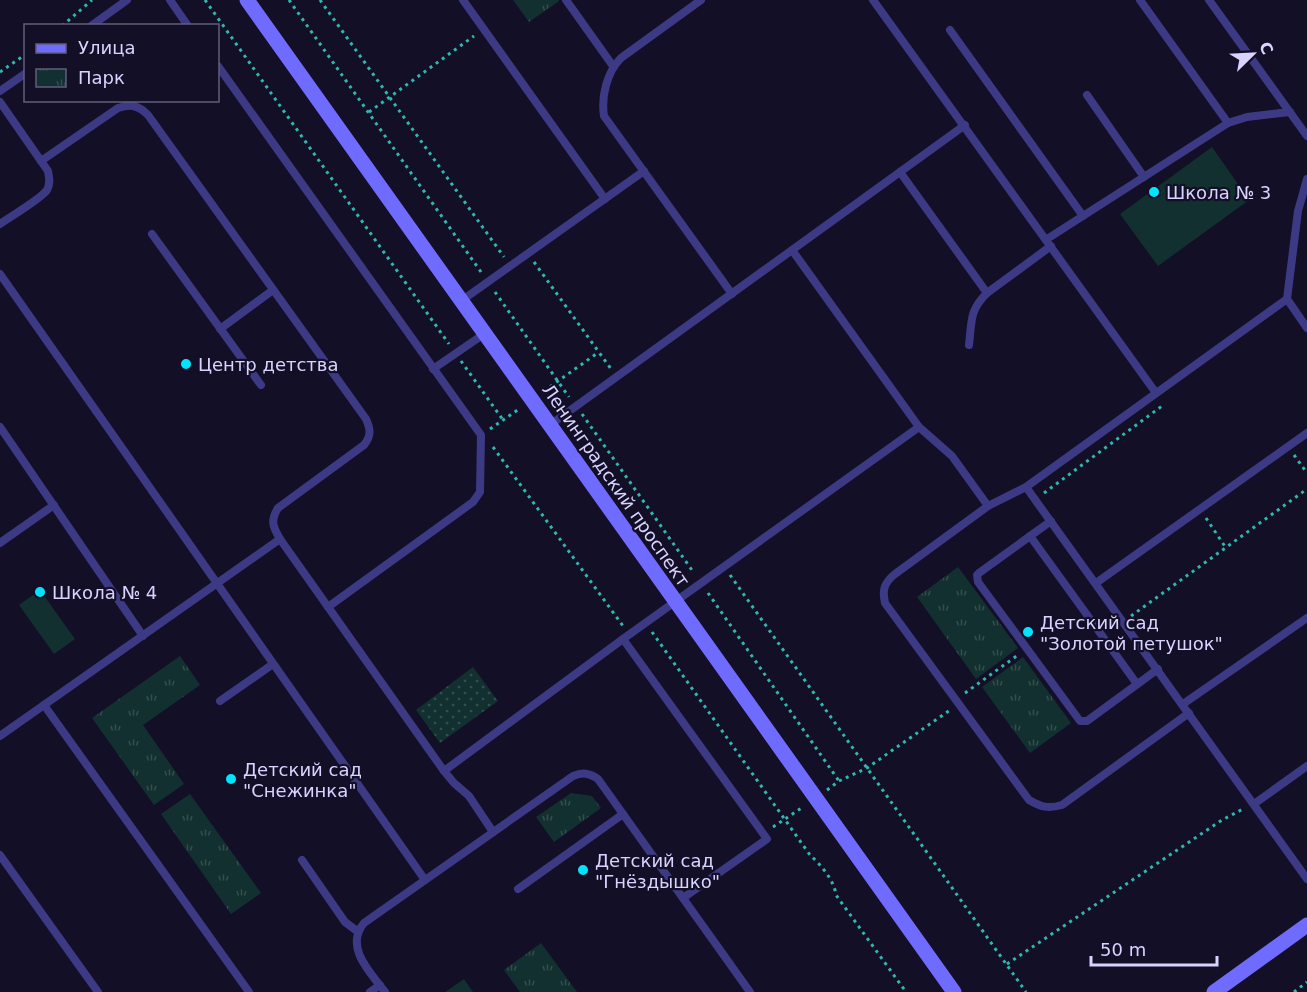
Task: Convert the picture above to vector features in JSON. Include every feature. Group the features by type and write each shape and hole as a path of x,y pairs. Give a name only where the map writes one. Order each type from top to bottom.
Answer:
{"main road":[{"name":"Ленинградский проспект","path":"247,0 954,992"},
{"path":"1214,992 1307,926"}],"lane":[{"path":"95,24 127,0"},
{"path":"170,0 187,24"},
{"path":"463,0 605,199"},
{"path":"566,0 613,66"},
{"path":"701,0 613,66 602,106 604,116 732,294"},
{"path":"873,0 1156,393"},
{"path":"1140,0 1228,123"},
{"path":"1209,0 1307,136"},
{"path":"951,30 1083,216"},
{"path":"219,67 481,435 480,492 473,501 328,607"},
{"path":"0,91 24,74"},
{"path":"1087,95 1144,177"},
{"path":"0,102 48,171 50,181 48,189 0,224"},
{"path":"41,161 118,108 128,104 140,107 366,419 370,428 370,437 364,445 278,508 273,516 274,528 444,771 469,796 493,832"},
{"path":"969,345 976,303 1083,216 1228,123 1247,117 1290,112"},
{"path":"550,425 965,126"},
{"path":"461,301 644,171"},
{"path":"900,172 987,292"},
{"path":"1307,179 1298,211 1287,299 1307,328"},
{"path":"152,234 261,385"},
{"path":"792,250 919,427 952,456 988,506"},
{"path":"0,274 425,880"},
{"path":"220,329 273,290"},
{"path":"1189,713 1062,805 1052,808 1040,807 1029,800 957,702 885,603 883,592 886,582 894,574 988,506 1026,487 1287,299"},
{"path":"434,369 484,334"},
{"path":"0,427 143,636"},
{"path":"444,771 638,628 919,427"},
{"path":"1096,583 1307,433"},
{"path":"1026,487 1307,878"},
{"path":"0,543 54,505"},
{"path":"1051,521 979,573 977,579 1026,649 1080,721 1088,721 1158,669"},
{"path":"1030,536 1137,684"},
{"path":"0,736 280,539"},
{"path":"1183,704 1307,618"},
{"path":"623,639 767,839 683,898"},
{"path":"220,701 273,664"},
{"path":"44,705 249,992"},
{"path":"1254,804 1307,766"},
{"path":"370,992 382,988 357,952 355,940 357,931 363,923 573,776 581,773 590,774 598,779 750,992"},
{"path":"518,889 623,814"},
{"path":"0,855 98,992"},
{"path":"302,860 345,921 357,931"}],"path":[{"path":"64,24 92,0"},
{"path":"206,0 503,420"},
{"path":"289,0 839,781"},
{"path":"320,0 511,266"},
{"path":"369,112 484,29"},
{"path":"0,72 24,55"},
{"path":"528,253 617,377"},
{"path":"581,364 599,352"},
{"path":"490,443 622,626 651,630 785,820 834,885 836,895 906,992"},
{"path":"1288,446 1307,473"},
{"path":"1124,622 1307,489"},
{"path":"1200,509 1226,548"},
{"path":"724,566 1026,992"},
{"path":"764,834 839,781 867,768 1026,649"},
{"path":"1006,964 1222,820 1254,804"},
{"path":"1294,992 1307,982"}],"green space":[{"path":"513,0 559,0 559,1 529,22"},
{"path":"1212,147 1249,200 1158,266 1120,214"},
{"path":"958,567 1018,648 976,679 917,597"},
{"path":"40,590 75,639 54,654 19,605"},
{"path":"180,656 200,685 143,725 184,784 154,805 92,718"},
{"path":"1023,657 1071,723 1030,753 982,687"},
{"path":"473,667 498,701 440,743 416,710"},
{"path":"571,793 592,796 601,808 554,842 536,817"},
{"path":"190,794 261,893 231,914 161,814"},
{"path":"541,943 577,992 520,992 504,970"},
{"path":"464,979 473,992 445,992"}],"place":[{"name":"Школа № 3","path":"1154,192"},
{"name":"Центр детства","path":"186,364"},
{"name":"Школа № 4","path":"40,592"},
{"name":"Детский сад \"Золотой петушок\"","path":"1028,632"},
{"name":"Детский сад \"Снежинка\"","path":"231,779"},
{"name":"Детский сад \"Гнёздышко\"","path":"583,870"}]}
